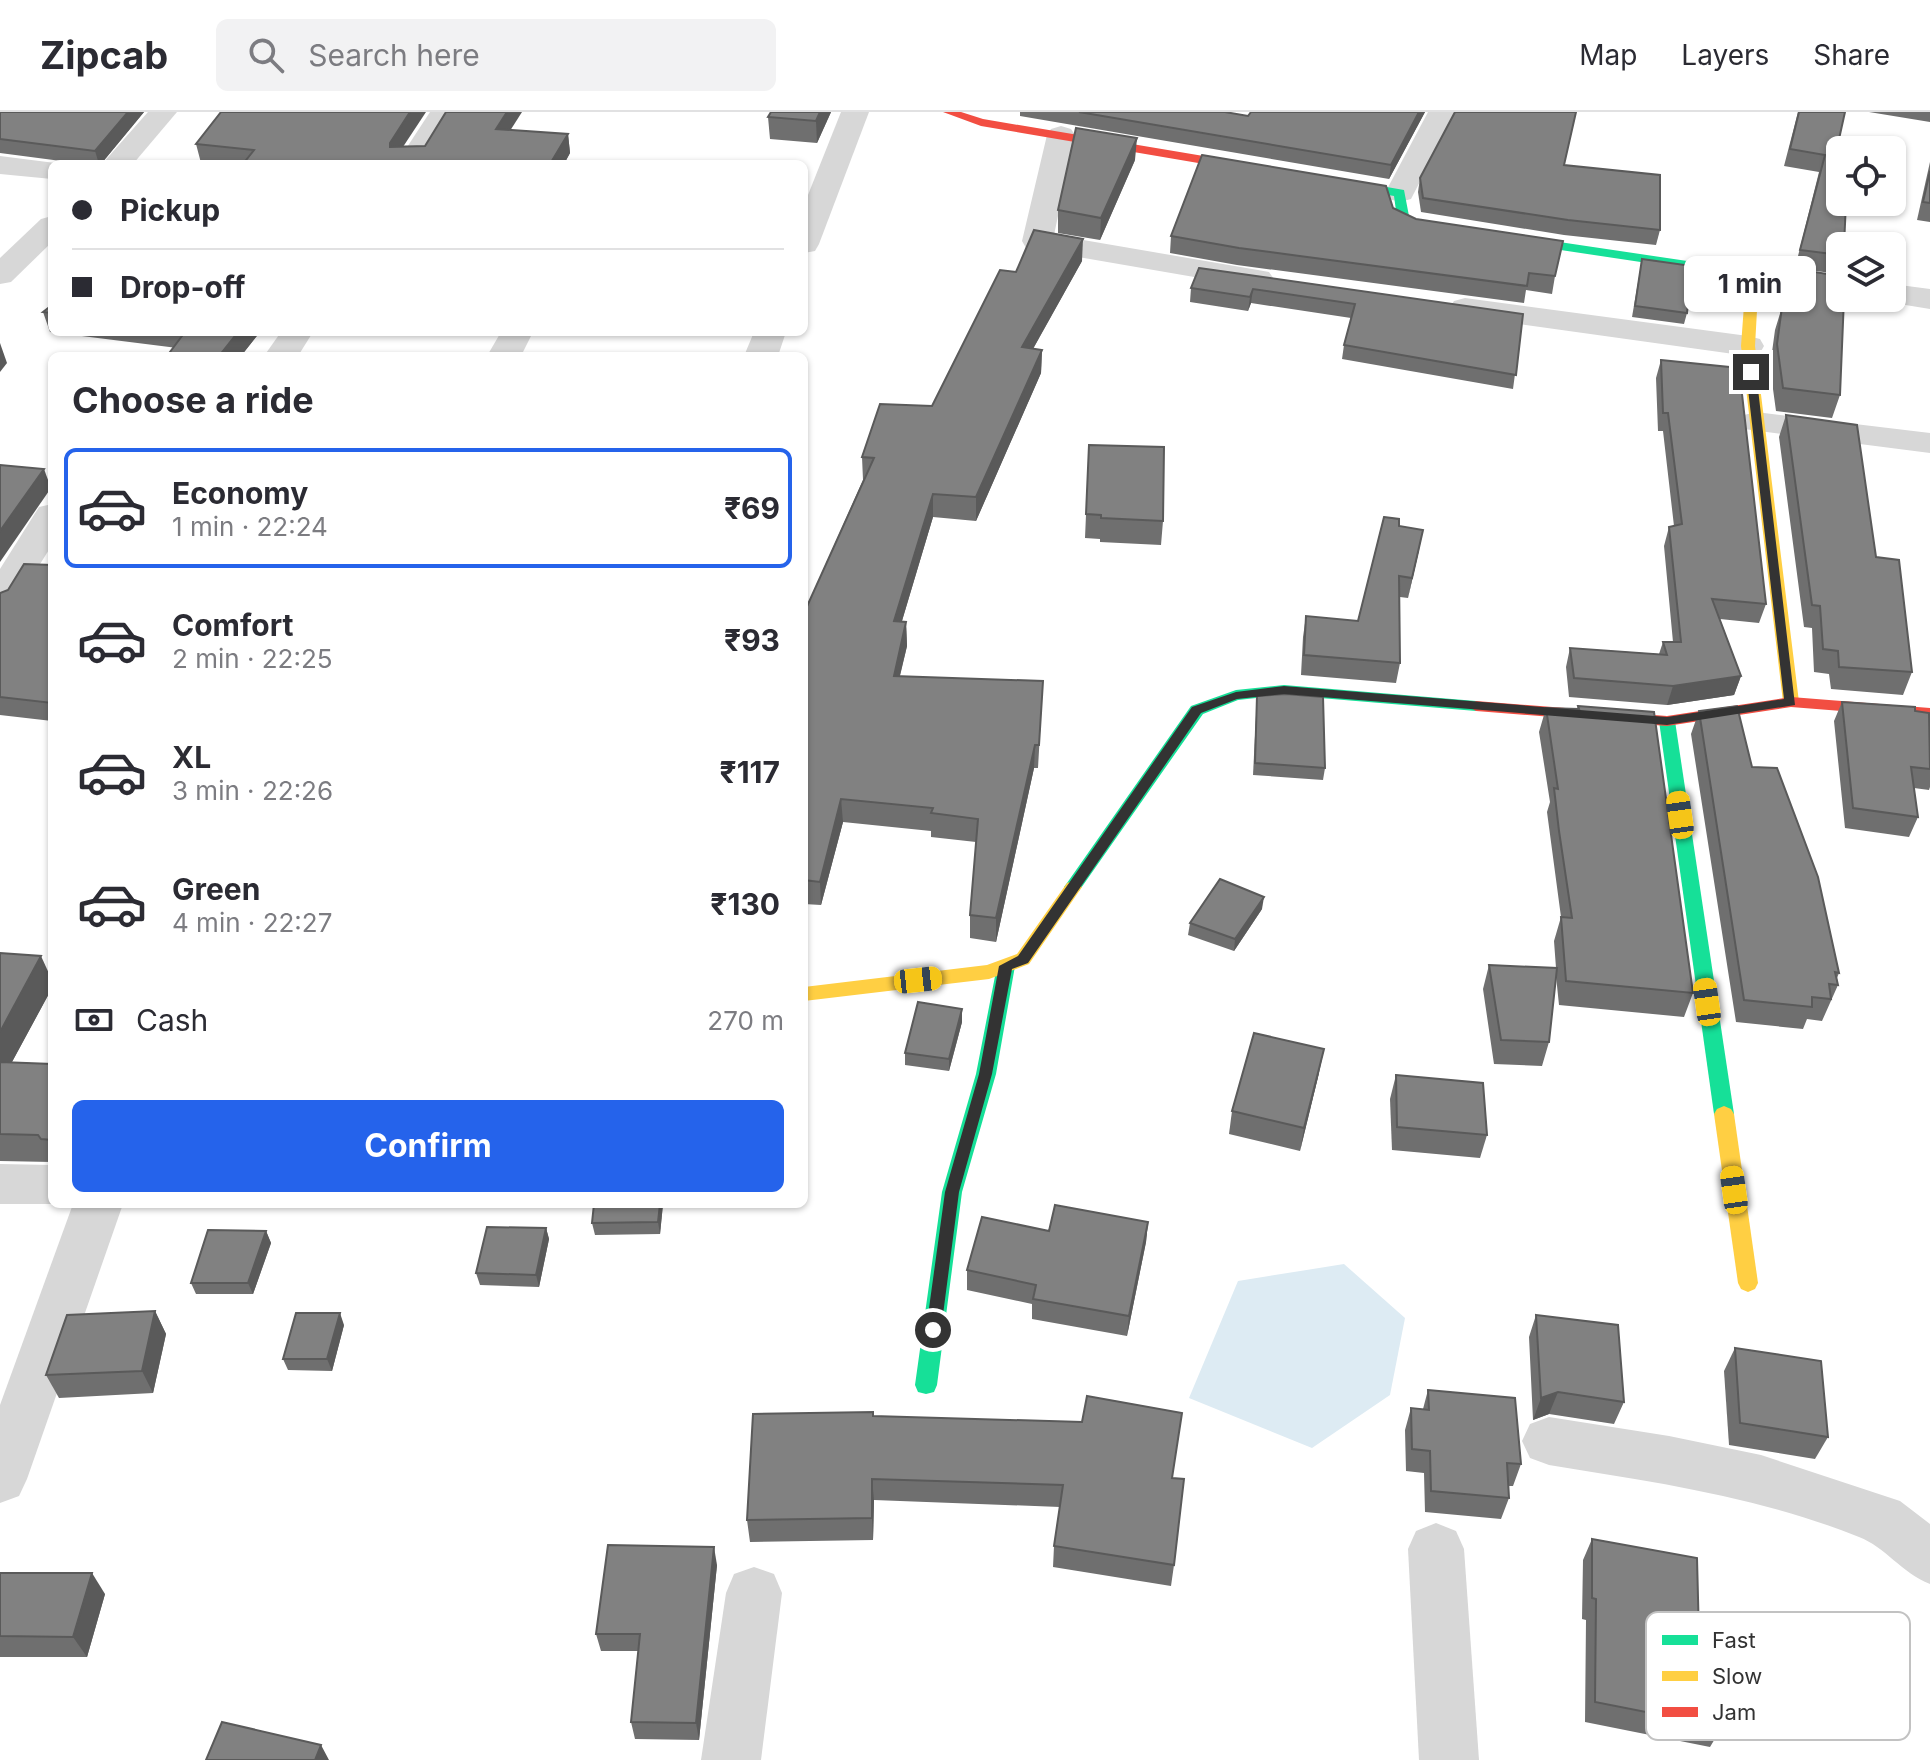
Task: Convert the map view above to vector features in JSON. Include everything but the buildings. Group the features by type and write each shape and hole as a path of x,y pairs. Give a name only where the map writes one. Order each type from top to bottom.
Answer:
{"street":[{"path":"121,160 163,112"},
{"path":"414,160 444,112"},
{"path":"808,234 855,112"},
{"path":"949,112 981,122 1280,173"},
{"path":"1442,112 1400,193 1403,218 1414,224 1826,285"},
{"path":"1061,135 1037,241 1284,283"},
{"path":"0,165 48,170"},
{"path":"1310,178 1400,193"},
{"path":"0,275 34,240"},
{"path":"1753,275 1748,346 1791,702"},
{"path":"1906,296 1930,299"},
{"path":"1438,304 1748,346"},
{"path":"1756,422 1930,443"},
{"path":"3,588 48,521"},
{"path":"808,994 989,972 1023,959 1197,710 1236,695 1284,690 1667,721 1791,702 1930,713"},
{"path":"1667,721 1748,1283"},
{"path":"926,1385 952,1192 986,1074 1006,966"},
{"path":"0,1184 48,1185"},
{"path":"0,1479 97,1208"},
{"path":"1549,1441 1669,1460 1761,1479 1881,1519 1930,1558"},
{"path":"1436,1549 1449,1760"},
{"path":"731,1760 754,1593"}],"shaded area":[{"path":"1344,1264 1405,1318 1390,1395 1312,1448 1189,1398 1238,1281"}],"traffic: fast":[{"path":"1329,181 1400,193 1403,218 1414,224 1694,266"},
{"path":"1073,887 1197,710 1236,695 1284,690 1476,706"},
{"path":"1667,721 1724,1114"},
{"path":"926,1385 952,1192 986,1074 1006,966"}],"traffic: slow":[{"path":"1694,266 1753,275 1748,346 1791,702"},
{"path":"808,994 989,972 1023,959 1073,887"},
{"path":"1724,1114 1748,1283"}],"traffic: jam":[{"path":"949,112 981,122 1257,169"},
{"path":"1476,706 1667,721 1791,702 1930,713"}],"route":[{"path":"933,1330 952,1192 986,1074 1006,966 1023,959 1197,710 1236,695 1284,690 1667,721 1791,702 1751,372"}]}
